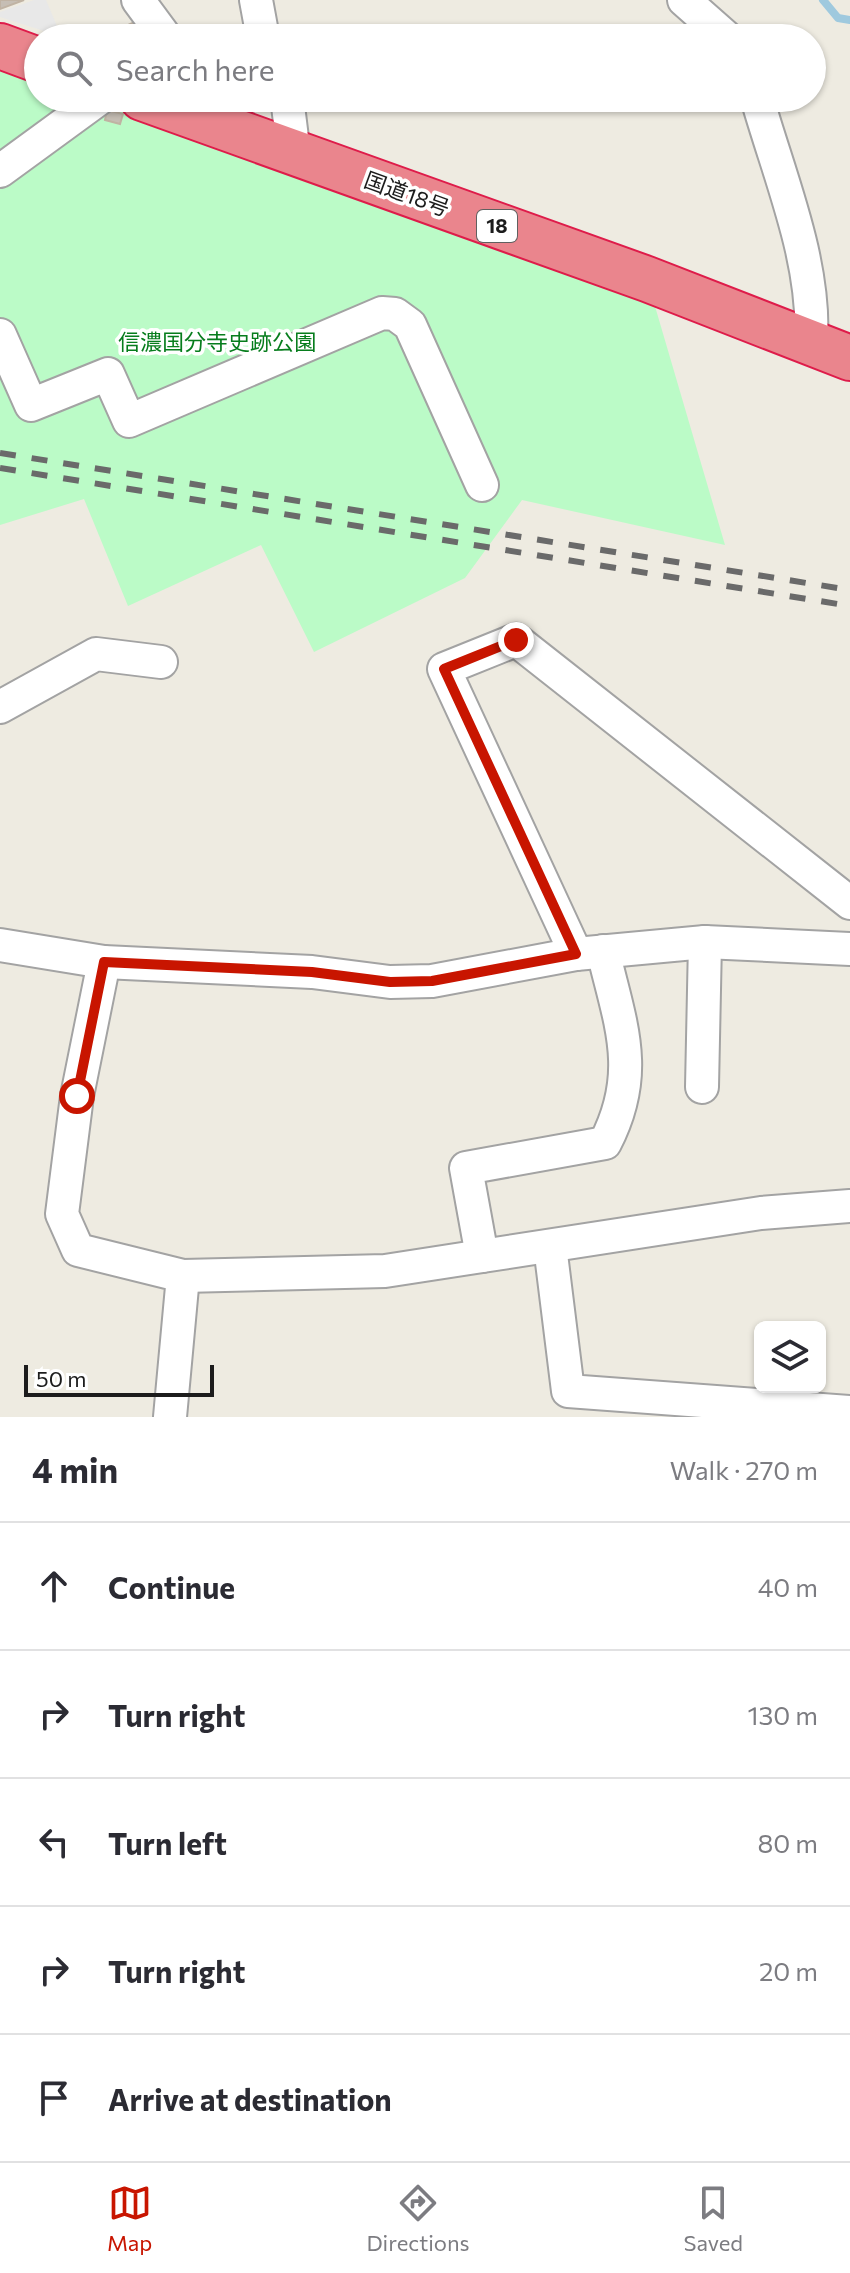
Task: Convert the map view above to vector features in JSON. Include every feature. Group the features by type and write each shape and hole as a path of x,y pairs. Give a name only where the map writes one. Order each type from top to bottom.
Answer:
{"highway":[{"path":"0,46 24,55"},
{"name":"国道18号","path":"206,112 294,154 647,279 830,350"}],"street":[{"path":"138,0 156,24"},
{"path":"256,0 260,24"},
{"path":"684,0 711,24"},
{"path":"0,171 81,112"},
{"path":"289,112 294,154"},
{"path":"761,112 807,275 813,314 830,350"},
{"path":"0,335 31,405 108,374 129,421 382,313 395,314 410,325 482,485"},
{"path":"482,1256 466,1168 605,1143 621,1112 627,1052 590,952 444,669 516,640 850,903"},
{"path":"0,707 96,654 161,662"},
{"path":"702,1087 705,942"},
{"path":"0,945 104,962 312,972 390,982 432,981 590,952 705,942 850,949"},
{"path":"104,962 77,1096 62,1214 78,1250 183,1276 385,1271 761,1213 850,1206"},
{"path":"550,1246 568,1391 618,1407 850,1412"},
{"path":"170,1417 183,1276"}],"green space":[{"name":"信濃国分寺史跡公園","path":"0,45 24,53 24,112 187,112 647,279 725,545 522,500 465,578 314,652 261,545 128,606 84,499 0,525"}],"shaded area":[{"path":"34,0 46,0 56,24 24,25 0,17 0,12"}],"building":[{"path":"0,0 24,0 0,9"},
{"path":"143,18 146,24 130,24"},
{"path":"107,112 123,114 120,124 105,120"}],"waterway":[{"path":"823,0 838,18 850,20"}],"railway":[{"path":"0,453 850,590"},
{"path":"0,468 850,606"}],"route":[{"path":"77,1096 104,962 312,972 390,982 432,981 576,954 444,669 516,640"}]}
